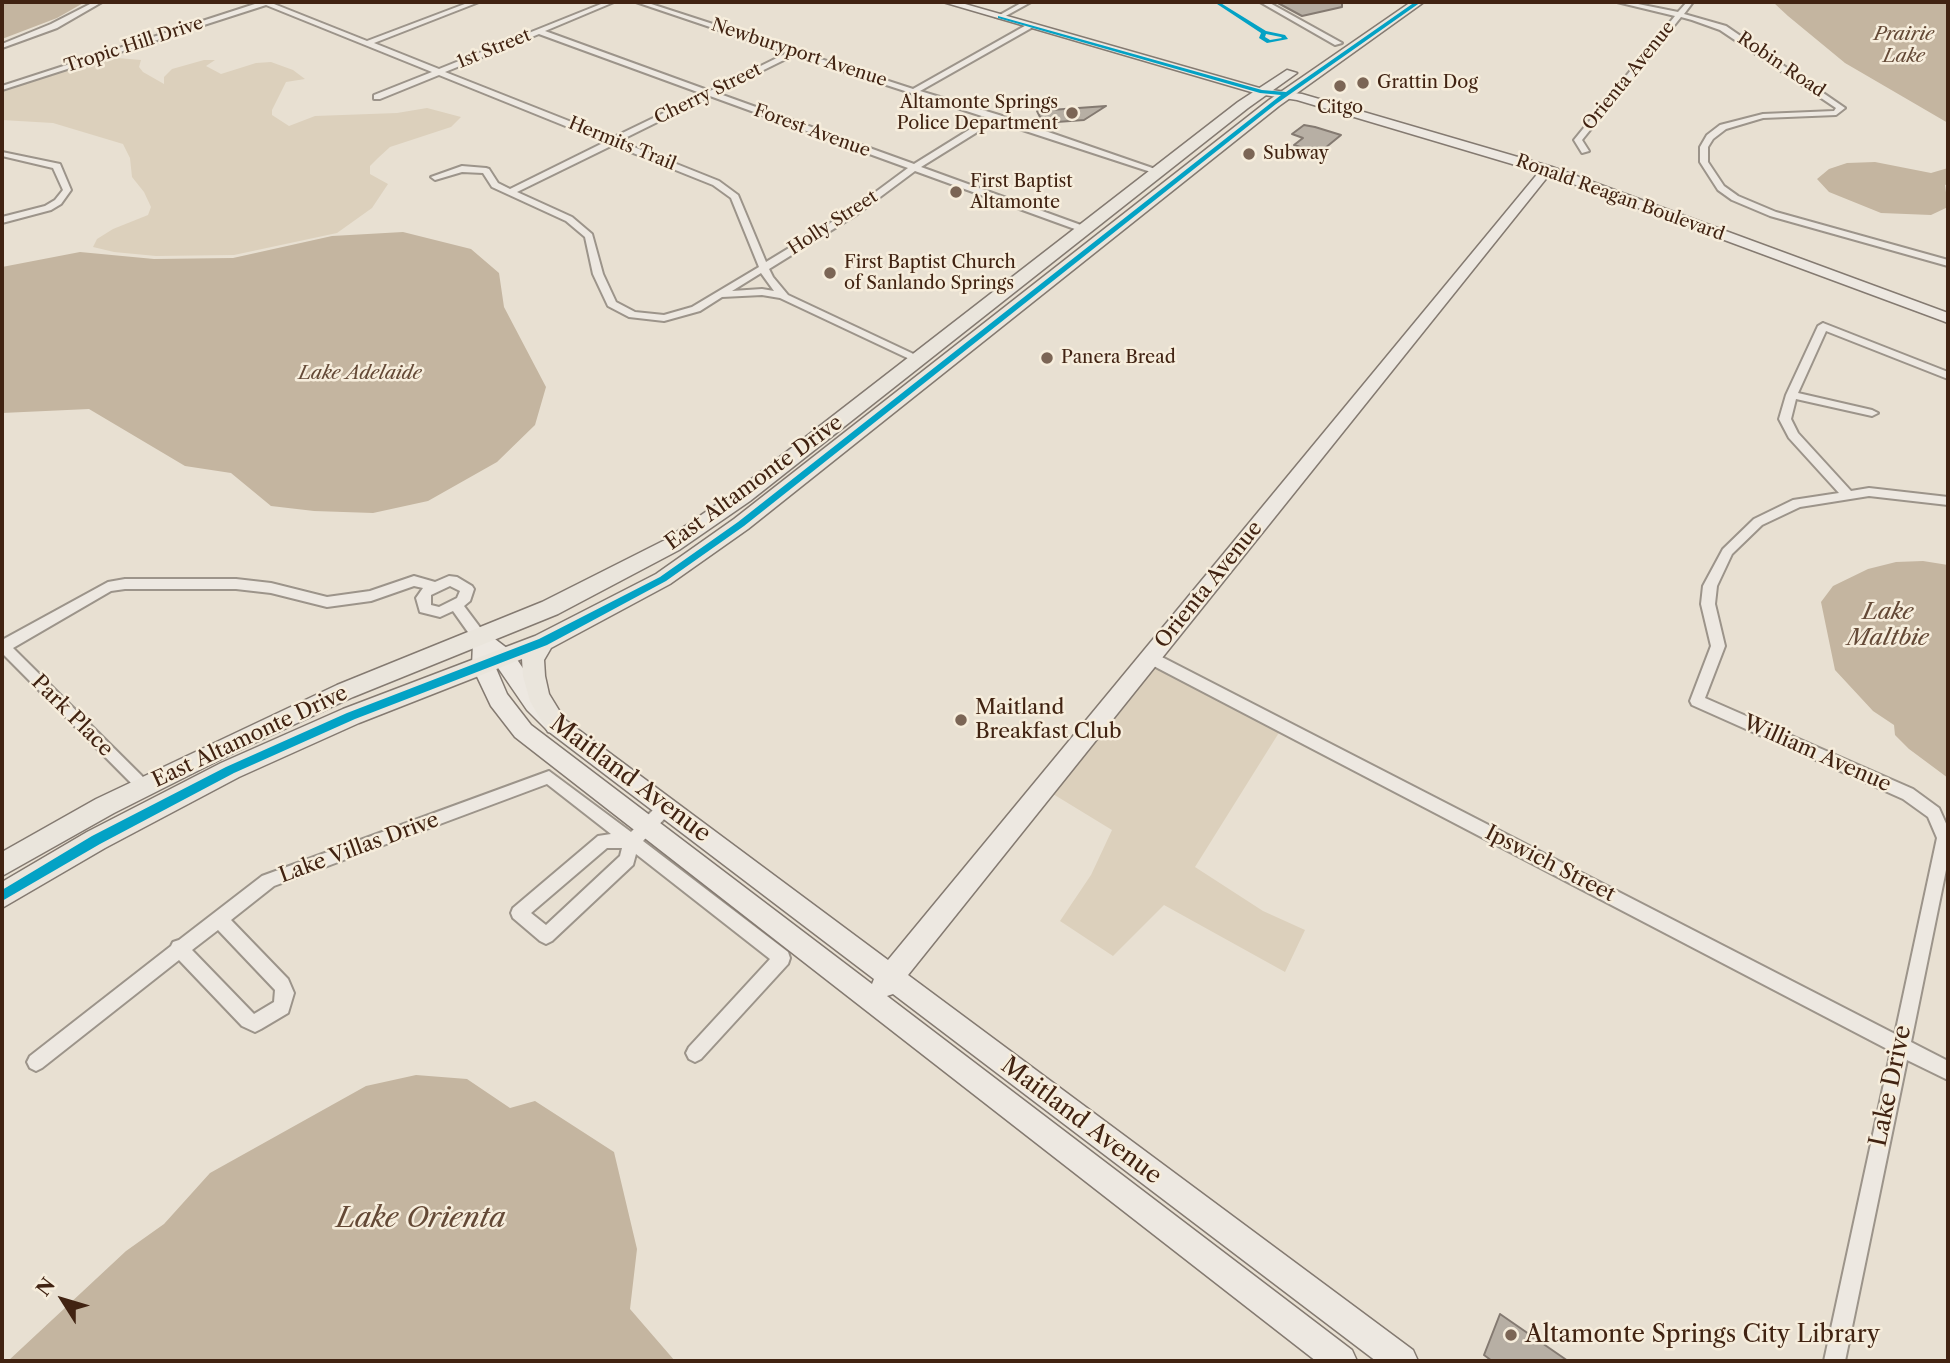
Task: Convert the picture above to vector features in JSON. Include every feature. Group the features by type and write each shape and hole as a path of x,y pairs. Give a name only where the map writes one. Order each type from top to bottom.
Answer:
{"main road":[{"name":"Ronald Reagan Boulevard","path":"947,2 1005,14 1267,89"},
{"name":"Ronald Reagan Boulevard","path":"975,2 1030,25 1287,94 1547,170 1948,318"},
{"name":"East Altamonte Drive","path":"2,866 147,798 542,642 617,605 682,567 804,475 1399,6 1418,2"},
{"name":"East Altamonte Drive","path":"147,798 196,760 312,705 574,597 664,549 715,516 800,452 1086,230 1157,171 1267,89 1338,43 1384,19"},
{"name":"Orienta Avenue","path":"872,1000 1547,170"},
{"path":"1157,171 1167,179 1168,187"},
{"path":"1059,251 1057,264 1061,271"},
{"path":"936,347 932,357 936,370"},
{"path":"918,360 922,371 920,383"},
{"path":"800,452 796,466 804,475"},
{"name":"Maitland Avenue","path":"480,638 494,662 556,725 1402,1361"},
{"path":"542,642 533,660 534,676 538,695 556,725"},
{"name":"Maitland Avenue","path":"494,662 503,707 523,731 640,833 872,1000 1341,1361"},
{"path":"2,896 96,840 147,798"}],"street":[{"path":"2,46 54,26 99,2"},
{"name":"Hermits Trail","path":"265,2 726,188 735,197 773,286 784,297"},
{"name":"Tropic Hill Drive","path":"2,88 265,2"},
{"path":"365,44 476,2"},
{"name":"1st Street","path":"377,97 611,2"},
{"name":"Newburyport Avenue","path":"639,2 1157,171"},
{"path":"1005,14 1028,2"},
{"path":"1263,2 1338,43"},
{"name":"Robin Road","path":"1620,2 1710,22 1736,35 1841,108 1836,113 1763,117 1723,127 1710,137 1704,147 1704,162 1721,188 1745,203 1773,214 1948,263"},
{"name":"Orienta Avenue","path":"1585,151 1578,141 1690,2"},
{"path":"915,91 1030,25"},
{"name":"Forest Avenue","path":"538,32 1086,230"},
{"name":"Cherry Street","path":"510,192 794,52"},
{"name":"Holly Street","path":"510,192 581,226 589,236 598,274 612,304 621,311 664,318 696,309 853,213 914,168 996,117"},
{"path":"2,154 57,166 66,190 58,202 48,208 2,220"},
{"path":"435,177 476,169 486,171 490,174 490,181 510,192"},
{"path":"719,295 762,292 784,297 918,360"},
{"path":"1948,376 1823,326 1786,412 1787,425 1847,494 1887,493 1948,501"},
{"path":"1792,395 1872,414"},
{"name":"William Avenue","path":"1847,494 1797,503 1777,510 1758,522 1727,552 1710,586 1708,604 1718,646 1697,701 1908,794 1934,813"},
{"path":"3,646 108,587 125,584 236,584 271,588 327,602 371,596 414,581 433,586 449,581 463,585 466,595 457,607 440,612 425,609 423,598 433,586"},
{"path":"457,607 480,638"},
{"name":"Park Place","path":"3,646 147,798"},
{"name":"Ipswich Street","path":"1151,658 1948,1071"},
{"name":"Lake Villas Drive","path":"36,1062 268,881 548,777 640,833 782,958 695,1053"},
{"path":"640,833 604,841 519,913 546,936 627,860 640,833 666,807"},
{"name":"Lake Drive","path":"1835,1361 1899,1045 1945,838 1934,813"},
{"path":"179,948 248,1020 255,1023 282,1007 285,993 282,985 218,918"},
{"path":"1311,1338 1327,1306"}],"shaded area":[{"path":"106,57 141,60 139,67 143,72 164,84 164,77 172,69 204,60 215,60 206,66 221,74 256,63 271,62 293,70 305,79 286,82 272,110 272,115 289,126 315,116 397,113 427,108 461,117 451,127 390,147 378,158 370,166 370,174 388,184 372,208 337,233 234,255 156,256 114,252 93,247 97,239 113,229 148,215 151,207 144,192 132,177 130,158 123,144 53,123 2,120 2,90"},
{"path":"1155,666 1280,731 1195,867 1263,911 1305,930 1285,972 1164,905 1113,956 1060,921 1091,875 1112,830 1053,794"}],"water":[{"path":"2,2 85,2 57,18 2,39"},
{"name":"Prairie Lake","path":"1948,2 1948,123 1845,63 1788,16 1774,3"},
{"path":"1875,162 1931,173 1948,168 1948,184 1945,185 1948,207 1931,215 1881,213 1829,192 1817,179 1829,169 1847,163"},
{"name":"Lake Adelaide","path":"403,232 471,249 499,273 504,307 546,387 535,425 497,462 428,501 373,513 271,506 231,473 185,466 89,409 2,413 2,267 80,252 154,259 233,258 332,236"},
{"name":"Lake Maltbie","path":"1923,561 1948,565 1948,778 1909,749 1895,735 1894,725 1873,711 1835,670 1821,602 1833,586 1868,569 1896,562"},
{"name":"Lake Orienta","path":"416,1075 467,1079 510,1108 535,1101 614,1152 637,1249 630,1309 675,1361 8,1361 126,1251 164,1224 210,1173 366,1086"}],"building":[{"path":"1276,2 1342,2 1342,7 1302,16"},
{"path":"1106,106 1084,120 1043,123 1037,111"},
{"path":"1304,125 1341,135 1319,153 1294,145 1303,138 1292,134"},
{"name":"Altamonte Springs City Library","path":"1500,1314 1568,1361 1492,1361 1484,1355"}],"transit line":[{"path":"1216,2 1264,32"},
{"path":"2,896 96,840 230,770 351,716 543,642 663,579 741,524 1274,103 1418,2"},
{"path":"1000,17 1262,92 1287,94"},
{"path":"1264,32 1283,36 1285,39 1269,42 1262,38 1264,32"}],"place":[{"name":"Grattin Dog","path":"1363,83"},
{"name":"Citgo","path":"1340,86"},
{"name":"Altamonte Springs Police Department","path":"1072,113"},
{"name":"Subway","path":"1249,154"},
{"name":"First Baptist Altamonte","path":"956,192"},
{"name":"First Baptist Church of Sanlando Springs","path":"830,273"},
{"name":"Panera Bread","path":"1047,358"},
{"name":"Maitland Breakfast Club","path":"961,720"},
{"name":"Altamonte Springs City Library","path":"1511,1335"}]}
